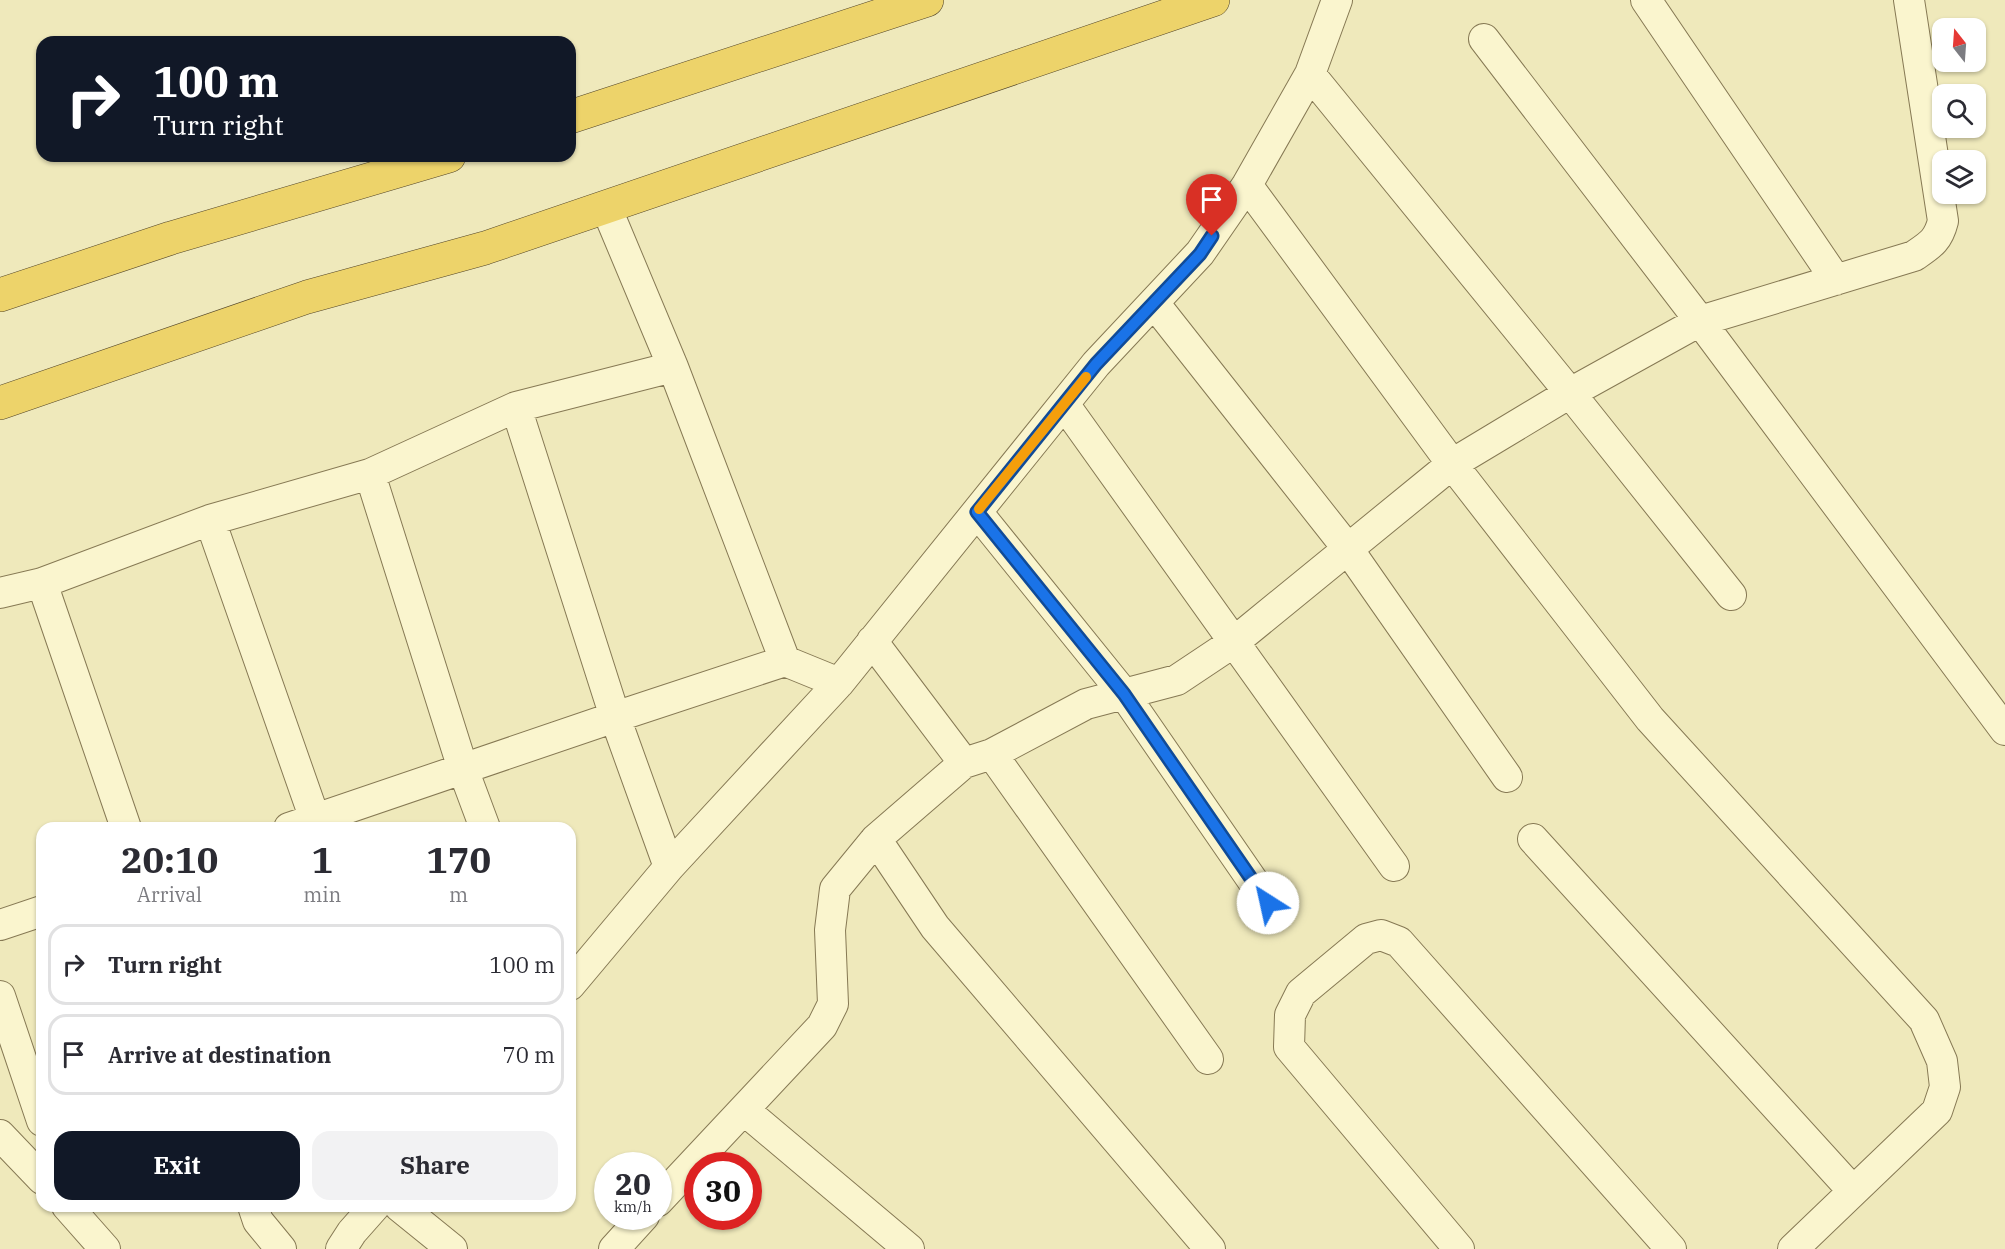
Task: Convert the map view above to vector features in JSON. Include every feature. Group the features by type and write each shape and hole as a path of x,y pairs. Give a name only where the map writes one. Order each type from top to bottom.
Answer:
{"highway":[{"path":"576,115 927,0"},
{"path":"0,403 307,297 485,248 1213,0"},
{"path":"0,295 171,238 429,162"}],"street":[{"path":"576,978 669,867 839,682 1096,364 1200,254 1246,185 1310,74 1337,0"},
{"path":"1646,0 1836,280"},
{"path":"672,1186 822,1026 833,1004 830,930 835,889 876,839 964,763 992,754 1086,704 1177,680 1234,642 1452,464 1570,393 1700,321 1914,256 1933,243 1939,235 1943,221 1909,0"},
{"path":"1484,39 1700,321 2005,730"},
{"path":"1310,74 1731,595"},
{"path":"1246,185 1452,464 1650,719 1924,1020 1942,1061 1945,1087 1937,1112 1793,1249"},
{"path":"606,207 673,367 785,661"},
{"path":"1154,303 1348,549 1506,777"},
{"path":"0,593 42,583 210,520 370,474 516,408 673,367"},
{"path":"1064,404 1394,866"},
{"path":"516,408 615,717 669,867"},
{"path":"370,474 463,769 483,822"},
{"path":"977,512 1124,694 1268,903"},
{"path":"210,520 307,822"},
{"path":"42,583 124,822"},
{"path":"872,641 964,763"},
{"path":"316,822 463,769 785,661 839,682"},
{"path":"992,754 1208,1059"},
{"path":"876,839 935,927 1210,1249"},
{"path":"1533,839 1853,1191"},
{"path":"0,926 36,913"},
{"path":"1459,1249 1289,1047 1290,1015 1301,993 1366,939 1381,935 1399,942 1671,1249"},
{"path":"0,996 36,1103"},
{"path":"744,1110 909,1249"},
{"path":"0,1136 36,1173"},
{"path":"73,1212 105,1249"},
{"path":"255,1212 258,1221 281,1249"},
{"path":"341,1249 370,1212"},
{"path":"406,1212 452,1249"},
{"path":"614,1249 631,1230"}],"slow traffic":[{"path":"979,509 1086,377"}],"route":[{"path":"1212,236 1200,254 1096,364 977,512 1124,694 1268,903"}]}
